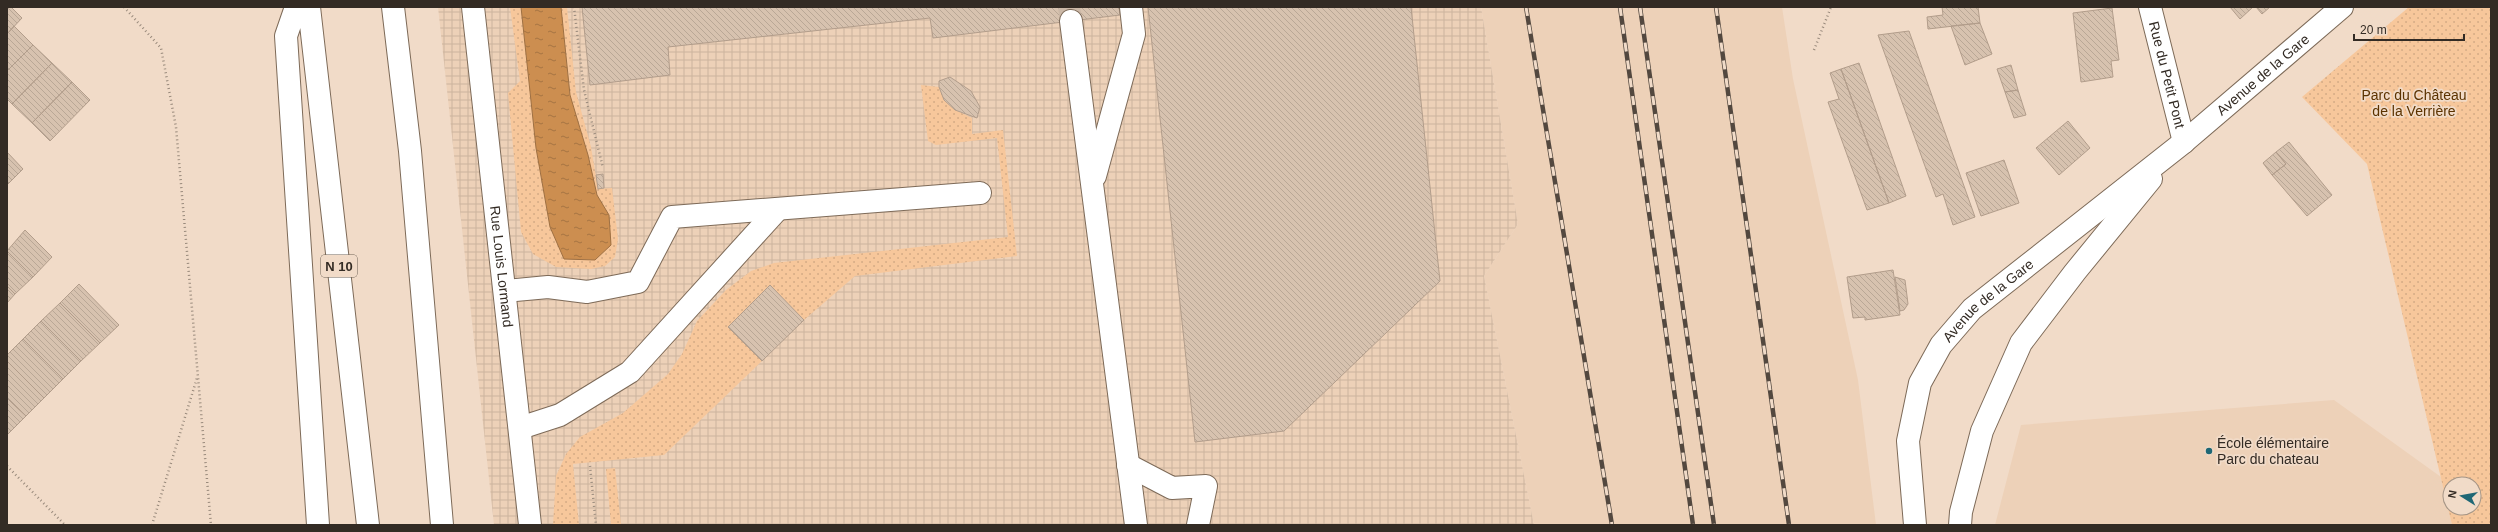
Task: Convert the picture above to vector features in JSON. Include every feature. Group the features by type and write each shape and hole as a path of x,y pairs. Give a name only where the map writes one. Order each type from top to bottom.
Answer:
{"street":[{"path":"296,7 286,36 318,525"},
{"name":"N 10","path":"308,7 368,525"},
{"path":"393,7 410,151 442,525"},
{"name":"Rue Louis Lormand","path":"473,7 530,525"},
{"path":"1092,186 1134,34 1131,7"},
{"name":"Rue du Petit Pont","path":"2150,7 2184,142"},
{"name":"Avenue de la Gare","path":"1915,525 1908,441 1920,383 1941,345 1972,309 2184,142 2342,7"},
{"path":"1071,21 1136,525"},
{"name":"Avenue de la Gare","path":"1960,525 1961,512 1982,431 2021,343 2075,272 2146,184 2184,142"},
{"path":"505,291 548,287 587,292 638,282 672,217 980,193"},
{"path":"520,428 560,415 630,372 778,209"},
{"path":"1128,465 1172,488 1206,486 1198,525"}],"path":[{"path":"124,7 161,48 176,127 211,525"},
{"path":"574,7 584,90 603,168"},
{"path":"1814,50 1831,7"},
{"path":"152,525 197,375"},
{"path":"7,466 66,525"},
{"path":"590,466 596,525"}],"shaded area":[{"path":"438,7 1481,7 1518,224 1484,276 1534,525 494,525"},
{"path":"1481,7 1782,7 1793,79 1858,380 1876,525 1534,525 1484,276 1518,224"},
{"name":"École élémentaire Parc du chateau","path":"2334,400 2441,477 2442,516 2450,516 2452,525 1995,525 2021,425"}],"green space":[{"path":"510,7 567,7 576,92 591,147 598,189 612,188 618,239 615,257 605,266 591,269 556,267 533,254 521,232 508,93 520,81"},
{"name":"Parc du Château de la Verrière","path":"2409,7 2491,7 2491,525 2452,525 2450,516 2482,516 2482,476 2442,476 2442,483 2367,164 2302,97"},
{"path":"921,85 939,87 948,103 972,118 972,134 1003,130 1017,256 855,276 804,320 770,285 728,327 762,361 664,455 573,464 579,525 553,525 556,476 566,454 580,437 623,413 668,374 682,354 697,321 726,290 751,271 774,263 1008,237 997,138 936,145 928,141"},
{"path":"615,468 621,525 611,525 606,469"}],"water":[{"path":"521,7 561,7 570,95 588,155 597,195 609,215 611,245 595,260 564,259 550,227 536,148"}],"building":[{"path":"7,7 11,7 22,18 7,34"},
{"path":"582,7 1119,7 1120,15 933,38 930,18 668,47 670,75 590,85"},
{"path":"1148,7 1411,7 1440,281 1284,431 1195,442"},
{"path":"1942,7 1978,7 1980,23 1928,29 1927,17 1943,15"},
{"path":"2230,7 2253,7 2240,19"},
{"path":"2256,7 2270,7 2262,14"},
{"path":"2112,8 2119,60 2111,61 2113,77 2081,82 2073,13"},
{"path":"1980,23 1992,54 1965,65 1951,26"},
{"path":"14,26 33,45 7,71 7,34"},
{"path":"1909,31 1975,217 1953,225 1943,194 1936,197 1878,35"},
{"path":"33,45 52,63 12,104 7,99 7,71"},
{"path":"52,63 72,82 32,123 12,104"},
{"path":"1859,63 1906,196 1889,203 1841,69"},
{"path":"2011,65 2018,90 2005,92 1997,69"},
{"path":"1841,69 1889,203 1867,210 1828,102 1839,99 1830,73"},
{"path":"950,77 971,91 980,107 977,118 955,110 944,100 939,87 939,81"},
{"path":"72,82 90,100 50,141 32,123"},
{"path":"2018,90 2026,115 2014,118 2005,92"},
{"path":"2068,121 2090,148 2059,175 2036,148"},
{"path":"2289,142 2332,195 2307,216 2272,175 2286,164 2276,152"},
{"path":"7,152 23,169 7,185"},
{"path":"2276,152 2286,164 2272,175 2263,163"},
{"path":"2004,160 2019,203 1981,216 1966,173"},
{"path":"603,174 604,188 598,189 596,175"},
{"path":"25,230 52,257 33,277 7,251"},
{"path":"7,251 33,277 15,294 7,286"},
{"path":"1893,270 1900,315 1865,320 1865,317 1853,318 1847,277"},
{"path":"1895,277 1905,280 1908,304 1904,310 1900,311"},
{"path":"79,284 119,325 100,343 60,303"},
{"path":"770,285 804,320 762,361 728,327"},
{"path":"7,286 15,294 7,303"},
{"path":"60,303 100,343 81,361 41,321"},
{"path":"41,321 81,361 63,379 23,339"},
{"path":"23,339 63,379 44,398 7,361 7,355"},
{"path":"7,361 44,398 26,416 7,398"},
{"path":"7,398 26,416 7,435"}],"tunnel":[{"path":"1069,7 1071,21"}],"railway":[{"path":"1526,7 1612,525"},
{"path":"1620,7 1693,525"},
{"path":"1640,7 1714,525"},
{"path":"1716,7 1789,525"}],"place":[{"name":"École élémentaire Parc du chateau","path":"2209,451"}]}
